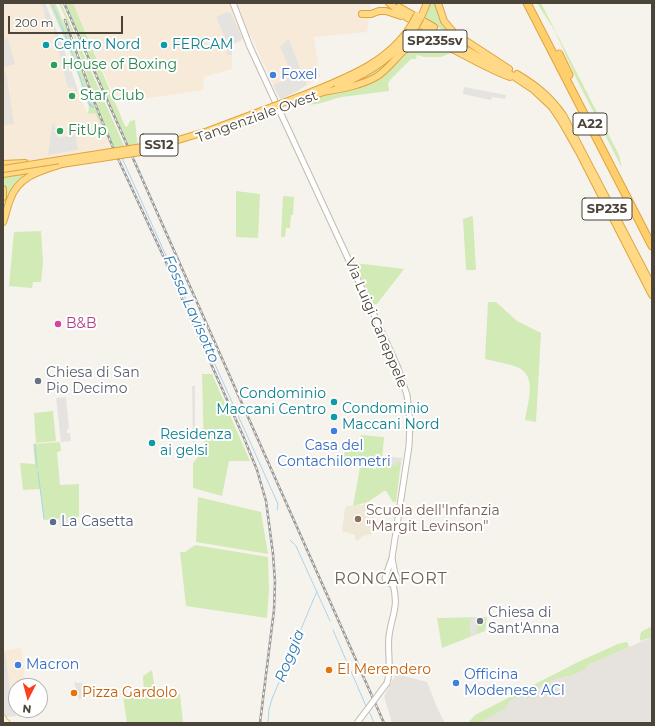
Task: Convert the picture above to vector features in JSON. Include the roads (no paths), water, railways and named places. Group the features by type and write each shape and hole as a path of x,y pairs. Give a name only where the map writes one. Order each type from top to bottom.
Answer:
{"highway":[{"name":"SP235sv","path":"389,3 406,17 523,82"},
{"name":"SP235sv","path":"395,3 414,16 507,68"},
{"name":"SP235sv","path":"438,3 441,14 448,27 507,68"},
{"name":"A22","path":"527,3 652,246"},
{"name":"A22","path":"532,3 652,236"},
{"name":"Tangenziale Ovest","path":"3,174 174,141 208,131 356,79 384,62 405,42 419,16 423,4"},
{"path":"362,14 386,11 406,17"},
{"name":"Tangenziale Ovest","path":"310,95 373,64 388,53 414,25"},
{"name":"SP235sv","path":"322,92 365,82 390,66 409,46 425,40 441,43 497,72 523,82"},
{"name":"SP235","path":"507,68 531,82 548,95 563,115 652,286"},
{"name":"SP235","path":"523,82 552,107 562,122 652,295"},
{"path":"3,164 60,163"},
{"path":"3,222 10,200 19,183 38,171 60,163"},
{"name":"Tangenziale Ovest","path":"3,169 60,163"},
{"path":"3,189 3,197"}],"main road":[{"path":"3,718 4,721 8,723"}],"street":[{"name":"Via Luigi Caneppele","path":"233,3 249,44 398,368 407,395 410,435 392,558 386,575"},
{"name":"Via Luigi Caneppele","path":"392,558 397,577 397,580 393,584"},
{"path":"357,723 387,683 390,674 389,637 396,601 393,584 386,582 386,575 390,573 395,574"}],"water":[{"path":"51,3 68,39 89,102 94,108 90,107 88,103 69,46"}],"waterway":[{"name":"Fossa Lavisotto","path":"122,158 278,504 277,510"},
{"path":"35,444 37,468"},
{"path":"38,472 44,519"},
{"name":"Fossa Lavisotto","path":"290,540 296,546 330,621"},
{"name":"Roggia","path":"268,723 269,709 272,699 317,591"},
{"name":"Fossa Lavisotto","path":"333,630 366,706"},
{"name":"Fossa Lavisotto","path":"369,711 374,723"}],"railway":[{"path":"64,3 384,723"},
{"path":"65,20 94,101 114,150 244,438 257,470 266,501 275,582 274,610 260,723"}],"place":[{"name":"Centro Nord","path":"46,45"},
{"name":"FERCAM","path":"164,45"},
{"name":"House of Boxing","path":"54,65"},
{"name":"Foxel","path":"273,75"},
{"name":"Star Club","path":"72,96"},
{"name":"FitUp","path":"60,131"},
{"name":"B&B","path":"58,324"},
{"name":"Chiesa di San Pio Decimo","path":"38,381"},
{"name":"Condominio Maccani Centro","path":"334,402"},
{"name":"Condominio Maccani Nord","path":"334,417"},
{"name":"Casa del Contachilometri","path":"334,431"},
{"name":"Residenza ai gelsi","path":"152,443"},
{"name":"Scuola dell'Infanzia \"Margit Levinson\"","path":"358,519"},
{"name":"La Casetta","path":"53,522"},
{"name":"Chiesa di Sant'Anna","path":"480,621"},
{"name":"Macron","path":"18,665"},
{"name":"El Merendero","path":"329,670"},
{"name":"Officina Modenese ACI","path":"456,683"},
{"name":"Pizza Gardolo","path":"74,693"}],"district":[{"name":"RONCAFORT","path":"391,579"}]}
